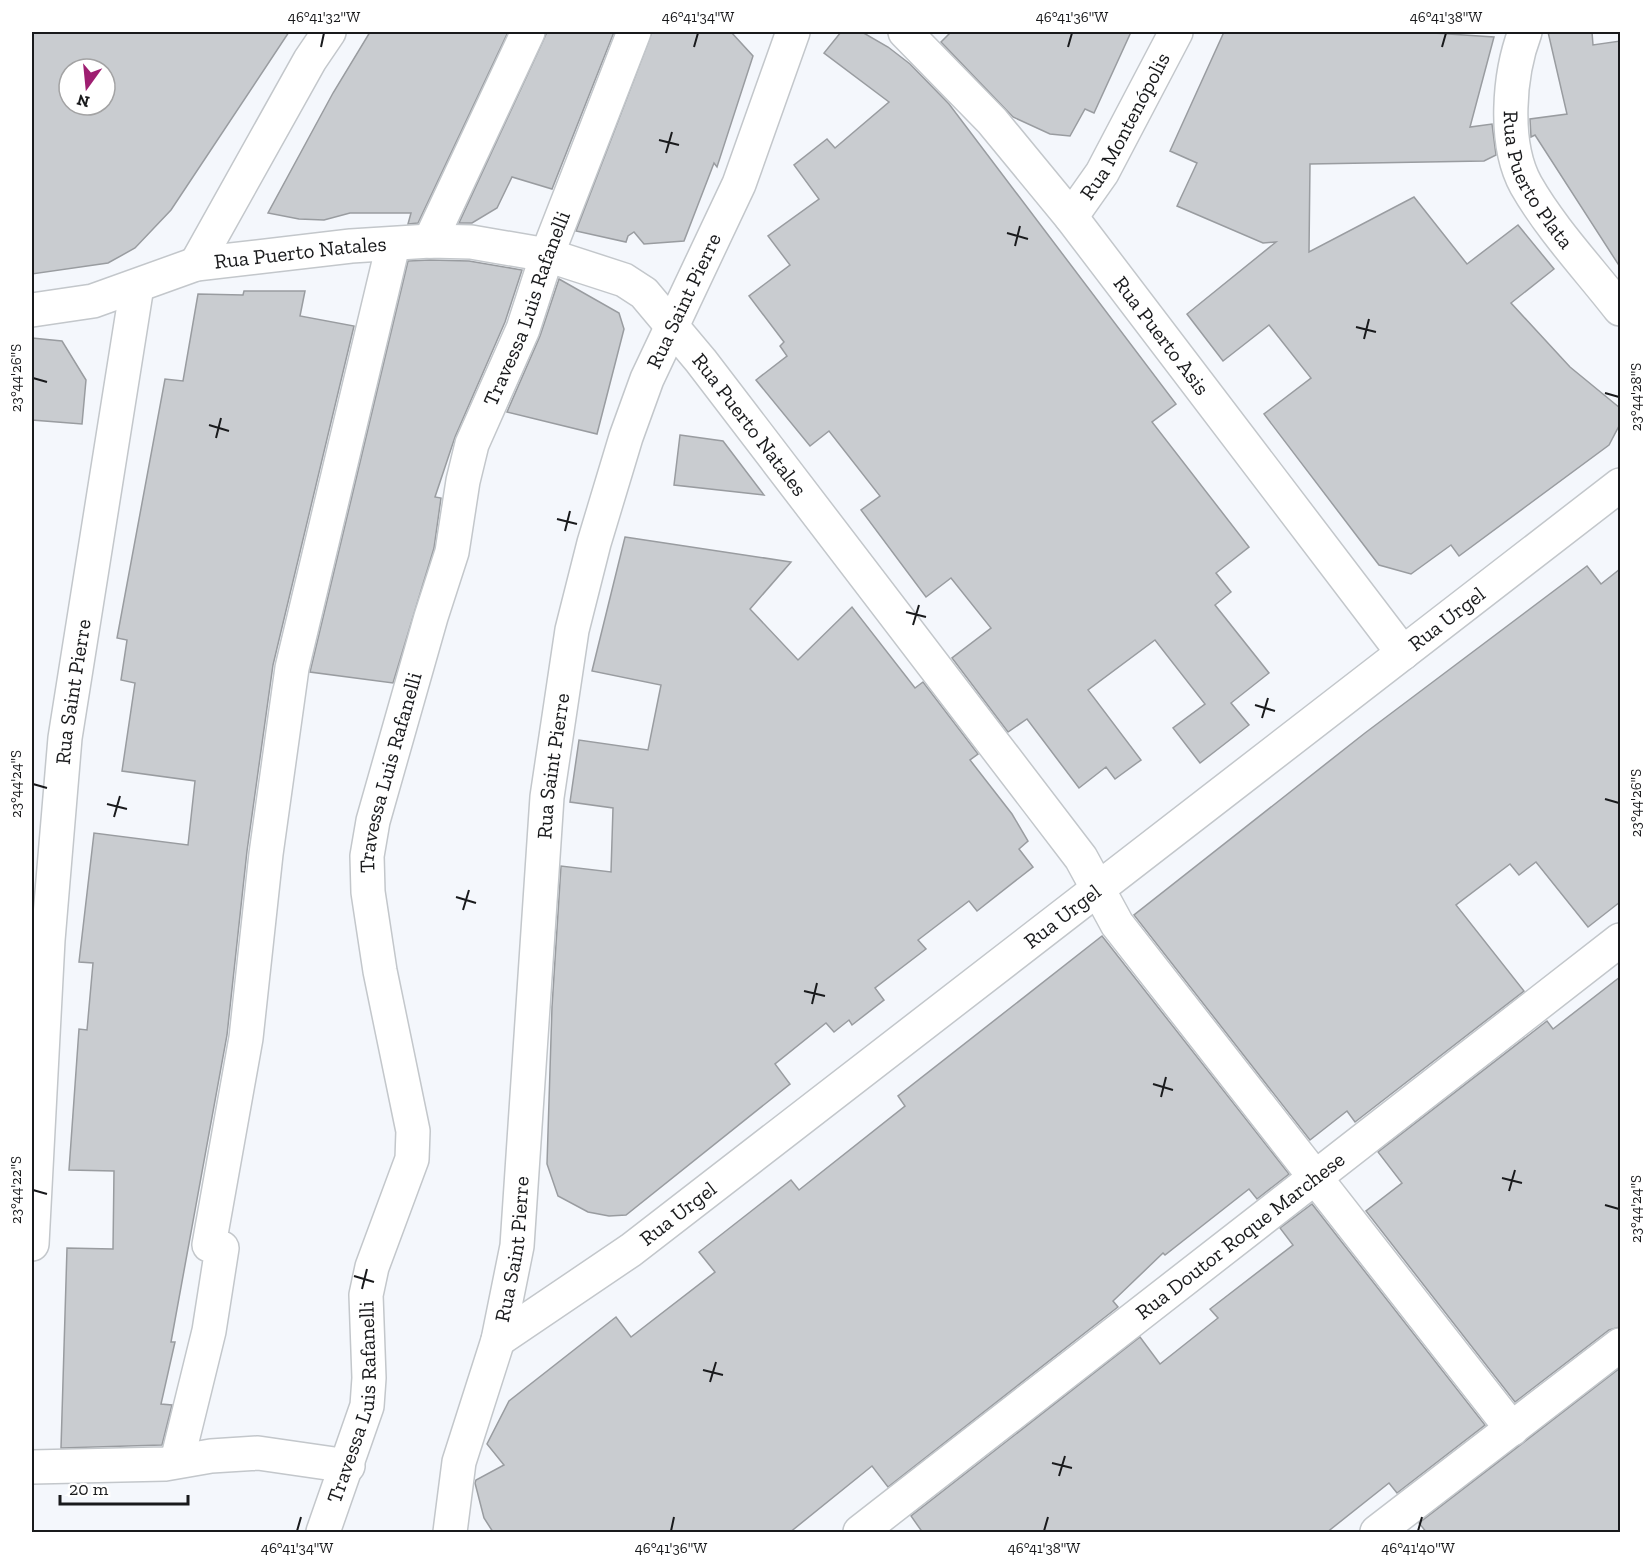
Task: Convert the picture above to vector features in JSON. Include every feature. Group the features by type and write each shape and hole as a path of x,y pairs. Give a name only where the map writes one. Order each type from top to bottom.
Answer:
{"street":[{"path":"196,264 310,60 329,32"},
{"path":"430,241 528,32"},
{"name":"Travessa Luis Rafanelli","path":"323,1533 367,1406 369,1378 366,1295 372,1268 412,1159 413,1131 380,970 368,892 367,856 374,821 424,639 452,552 467,460 523,329 547,255 633,32"},
{"name":"Rua Saint Pierre","path":"450,1533 459,1462 498,1340 517,1246 547,797 572,630 594,543 626,437 672,324 739,184 793,32"},
{"name":"Rua Puerto Asis","path":"905,32 992,121 1071,217 1403,653"},
{"name":"Rua Montenópolis","path":"1071,217 1102,173 1176,32"},
{"name":"Rua Puerto Plata","path":"1525,32 1515,62 1511,93 1512,127 1521,173 1540,206 1620,309"},
{"name":"Rua Puerto Natales","path":"32,310 93,301 196,264 351,246 430,241 471,242 547,255 624,280 644,293 672,324 1081,858 1100,889 1117,924 1512,1429"},
{"path":"179,1460 178,1453 209,1331 222,1248 209,1245 246,1038 266,854 292,668 393,245"},
{"name":"Rua Saint Pierre","path":"32,1244 48,940 61,772 72,686 137,286"},
{"name":"Rua Urgel","path":"498,1340 631,1250 1620,485"},
{"name":"Rua Doutor Roque Marchese","path":"860,1533 1620,940"},
{"path":"1377,1533 1620,1345"},
{"path":"32,1467 165,1464 179,1460 258,1453 348,1466"}],"building":[{"path":"32,32 289,32 171,210 135,248 108,263 32,274"},
{"path":"370,32 508,32 418,223 408,224 411,213 350,213 324,220 299,219 268,213 333,93"},
{"path":"547,32 614,32 552,189 512,177 497,208 472,223 459,223"},
{"path":"652,32 731,32 753,56 717,167 714,163 684,241 644,244 634,232 628,236 626,242 576,231"},
{"path":"841,32 862,32 888,47 910,64 949,104 1176,404 1152,422 1249,547 1216,573 1231,592 1215,605 1269,673 1231,703 1249,725 1200,763 1173,728 1205,704 1155,640 1088,690 1141,760 1115,779 1106,767 1079,788 1027,719 1008,732 952,658 991,628 951,578 926,597 861,510 880,496 829,431 810,446 756,380 787,356 780,346 784,342 749,296 790,265 768,236 819,199 794,165 827,139 835,148 889,102 824,53"},
{"path":"951,32 1131,32 1094,113 1085,109 1070,136 1050,134 1013,117 941,42"},
{"path":"1224,32 1418,32 1494,37 1470,127 1492,124 1496,155 1484,161 1310,164 1309,252 1414,197 1467,264 1518,225 1554,269 1511,303 1570,367 1620,408 1620,424 1609,445 1459,556 1451,545 1411,574 1379,565 1264,414 1311,378 1269,325 1223,361 1187,314 1276,242 1263,243 1177,206 1197,163 1170,151"},
{"path":"1548,32 1592,32 1593,45 1620,41 1620,267 1535,135 1531,137 1530,119 1567,114"},
{"path":"408,261 469,261 522,270 505,322 455,437 435,497 441,498 434,548 393,683 310,672"},
{"path":"559,279 619,313 624,329 597,434 507,412 540,336"},
{"path":"244,291 305,291 300,316 354,326 273,665 247,851 227,1035 171,1342 175,1342 161,1404 172,1405 162,1445 61,1448 67,1248 113,1249 114,1171 69,1170 79,1029 87,1030 93,963 79,962 94,833 188,845 195,781 122,771 135,683 121,680 127,640 117,638 165,379 183,381 198,294 243,295"},
{"path":"32,338 62,341 86,380 82,424 32,420"},
{"path":"680,435 723,441 764,495 674,485"},
{"path":"625,537 791,562 750,609 798,660 852,607 915,688 923,682 978,754 970,760 1012,814 1028,841 1019,849 1033,867 977,911 969,901 918,940 926,949 875,988 884,1000 852,1025 849,1020 834,1032 826,1023 775,1064 790,1084 626,1215 609,1216 588,1212 558,1196 547,1164 552,1007 561,866 611,872 613,808 570,802 579,740 648,750 661,685 592,671"},
{"path":"1587,566 1601,584 1620,569 1620,902 1588,927 1536,862 1519,875 1510,864 1456,905 1524,991 1355,1122 1347,1111 1310,1140 1134,915 1365,733"},
{"path":"1102,936 1289,1174 1257,1199 1249,1189 1165,1255 1163,1253 1113,1301 1118,1307 888,1487 872,1466 789,1533 493,1532 484,1518 475,1483 476,1480 504,1465 487,1444 509,1401 616,1317 631,1337 715,1272 699,1252 791,1180 799,1190 905,1106 898,1096"},
{"path":"1620,977 1620,1327 1609,1330 1515,1402 1366,1211 1402,1183 1378,1152 1547,1021 1553,1029"},
{"path":"1312,1204 1485,1425 1397,1493 1389,1483 1326,1533 923,1533 911,1516 1140,1337 1160,1364 1218,1318 1210,1309 1293,1245 1280,1228"},
{"path":"1620,1368 1620,1533 1427,1533 1419,1523"}]}
